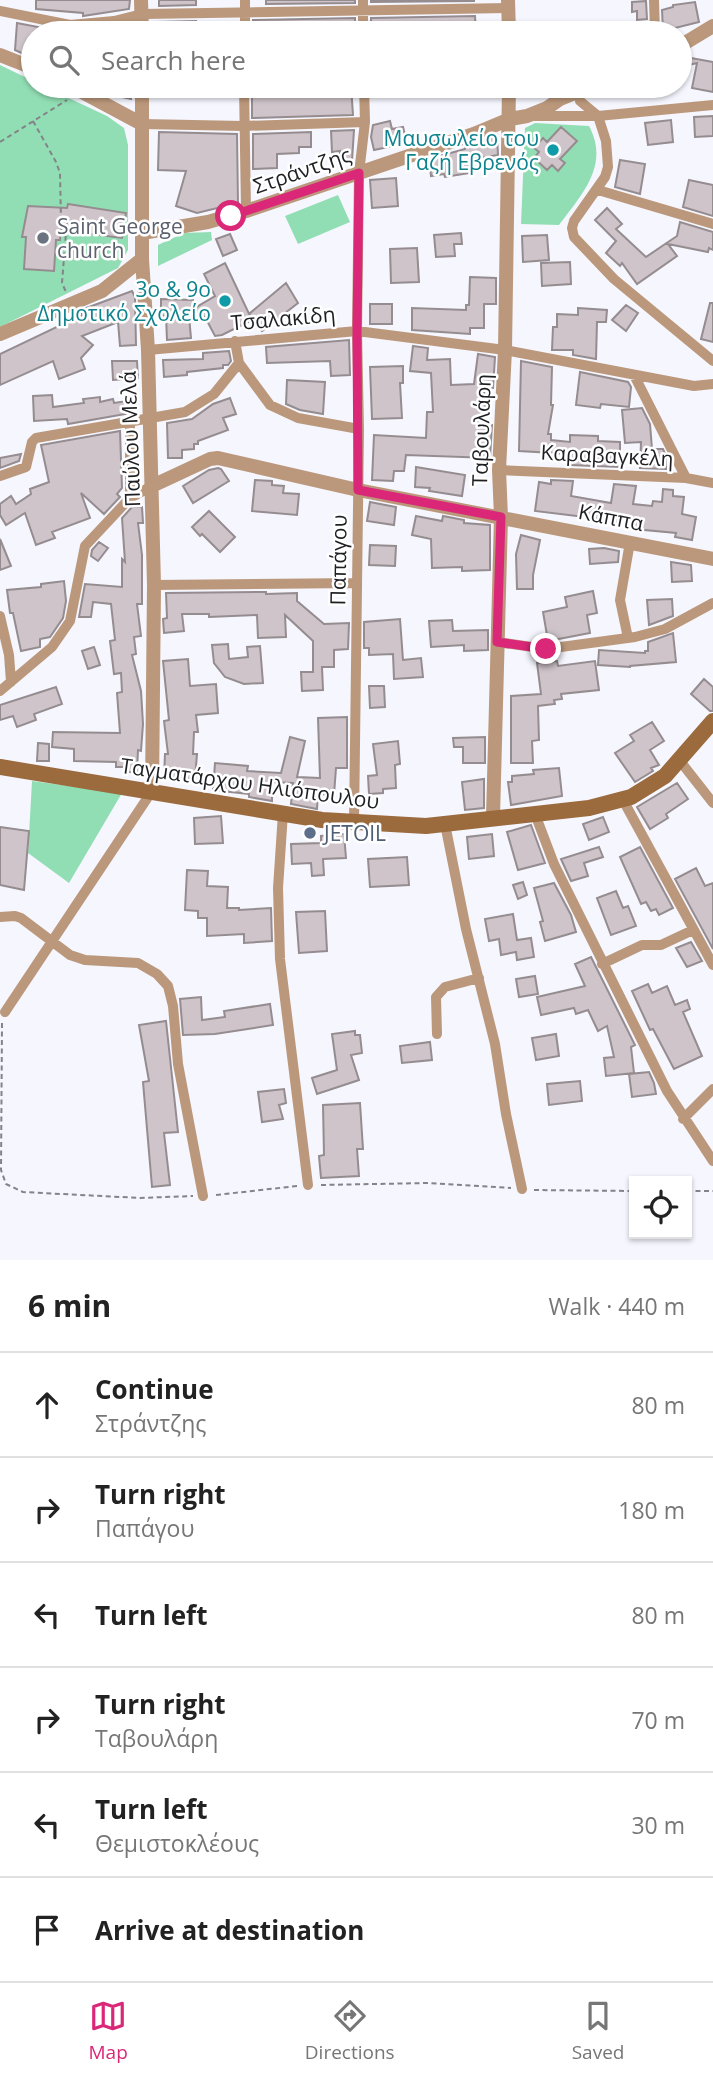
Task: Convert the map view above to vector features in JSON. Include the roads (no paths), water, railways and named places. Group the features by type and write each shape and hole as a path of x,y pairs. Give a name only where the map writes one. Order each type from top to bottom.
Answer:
{"main road":[{"name":"Ταγματάρχου Ηλιόπουλου","path":"0,767 354,823 426,826 589,808 623,800 666,776 713,721"}],"street":[{"path":"245,0 246,21"},
{"path":"654,0 655,21"},
{"path":"114,21 142,7 246,13 363,5 508,4"},
{"path":"0,11 54,21"},
{"path":"692,39 713,26"},
{"path":"0,55 21,63"},
{"path":"94,98 142,124 243,126 365,122"},
{"name":"Παύλου Μελά","path":"142,98 142,259 148,350 154,585 152,791"},
{"path":"244,98 246,211"},
{"name":"Παπάγου","path":"354,823 359,173 365,122 364,98"},
{"name":"Ταβουλάρη","path":"493,817 509,98"},
{"name":"Στράντζης","path":"142,233 208,222 246,211 474,134 510,119 527,116 564,98"},
{"name":"Στράντζης","path":"552,106 580,102 586,98"},
{"path":"580,102 598,116 606,141 608,167 598,190 574,221 574,237 614,279 713,361"},
{"path":"527,116 598,116 713,105"},
{"path":"552,106 566,108 578,117"},
{"path":"598,190 713,223"},
{"path":"0,334 102,291 123,277 142,259"},
{"name":"Τσαλακίδη","path":"148,350 357,331 505,350 694,386 713,384"},
{"path":"235,341 239,363 264,399 276,410 309,420 359,429"},
{"path":"0,476 26,467 32,442 36,438 130,423 192,409 214,394 239,363"},
{"path":"634,375 686,478"},
{"path":"130,423 130,498"},
{"name":"Κάππα","path":"152,486 210,459 218,458 358,490 713,559"},
{"name":"Καραβαγκέλη","path":"499,470 686,478 713,484"},
{"path":"0,691 52,647 62,635 75,605 85,546 130,498 152,486"},
{"path":"628,638 620,600 630,542"},
{"path":"154,585 356,583"},
{"path":"497,642 546,649 628,638 665,629 713,603"},
{"path":"0,616 9,655 11,682"},
{"path":"680,761 713,803"},
{"path":"5,1012 152,791"},
{"path":"623,800 713,965"},
{"path":"283,813 278,888 280,959 308,1185"},
{"path":"535,814 554,864 602,964 683,1119 713,1161"},
{"path":"445,824 466,929 495,1044 522,1189"},
{"path":"0,917 21,918 77,959 138,963 157,974 168,986 173,1006 178,1064 203,1196"},
{"path":"602,964 642,945 661,945 693,930"},
{"path":"437,1034 436,997 446,986 479,978"},
{"path":"683,1119 713,1089"}],"place":[{"name":"Μαυσωλείο του Γαζή Εβρενός","path":"553,150"},
{"name":"Saint George church","path":"43,238"},
{"name":"3ο & 9ο Δημοτικό Σχολείο","path":"225,301"},
{"name":"JETOIL","path":"310,833"}]}
